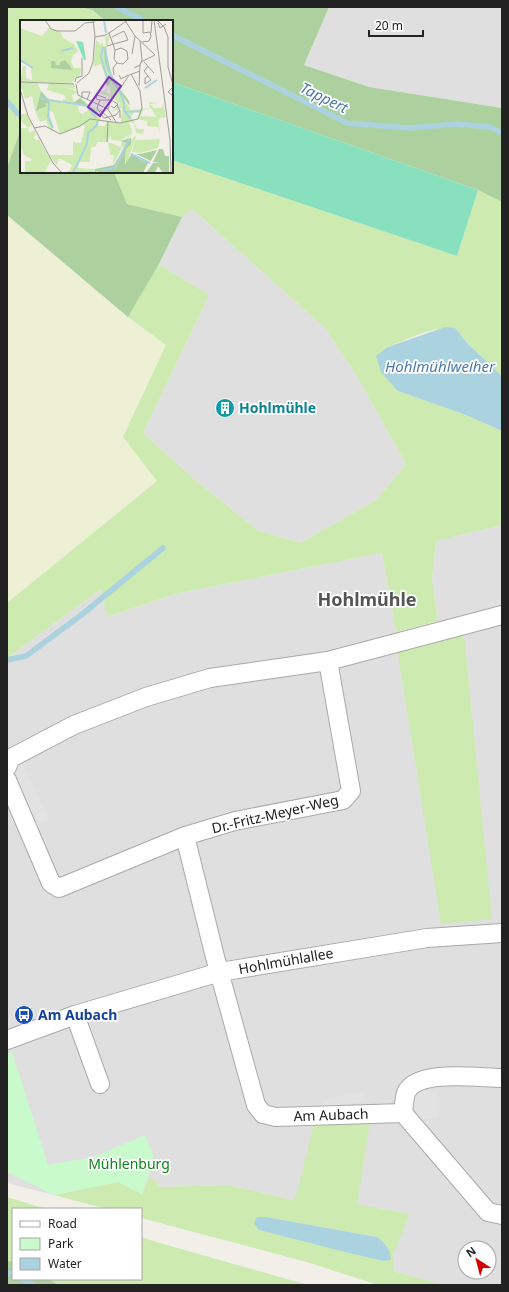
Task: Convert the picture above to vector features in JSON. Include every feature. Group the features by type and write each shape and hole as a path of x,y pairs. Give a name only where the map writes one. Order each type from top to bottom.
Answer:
{"street":[{"path":"7,767 11,758 74,725 146,697 210,678 328,661 502,615"},
{"name":"Dr.-Fritz-Meyer-Weg","path":"7,780 51,883 59,888 185,836 235,821 343,800 351,791 328,661"},
{"path":"185,836 220,972"},
{"name":"Hohlmühlallee","path":"7,1040 75,1015 220,972 427,938 502,932"},
{"name":"Am Aubach","path":"220,972 256,1105 263,1114 276,1117 403,1112"},
{"path":"75,1015 100,1084"},
{"path":"502,1078 437,1077 417,1081 406,1092 403,1112 488,1212 502,1215"}],"shaded area":[{"path":"329,7 502,7 502,108 369,87 304,65"},
{"path":"192,209 325,328 355,373 406,464 376,500 300,543 257,530 194,479 143,433 209,295 159,264 182,217"},
{"path":"502,525 502,1285 444,1285 393,1271 393,1255 409,1214 298,1193 293,1200 228,1185 161,1187 150,1176 142,1194 118,1182 54,1195 7,1183 7,658 102,588 108,617 175,594 382,553 396,632 438,622 432,580 436,541"},
{"path":"19,754 49,820 28,828 7,780"},
{"path":"437,1091 438,1118 409,1120 406,1092"},
{"path":"364,1093 365,1102 325,1106 324,1098"}],"green space":[{"path":"7,7 79,7 91,10 103,19 20,20 20,131 7,168"},
{"path":"79,7 329,7 304,65 369,87 502,108 502,202 478,190 173,82 173,20 102,20 103,19 92,10"},
{"path":"173,82 478,190 457,256 173,160"},
{"path":"20,131 20,173 114,173 127,204 182,217 159,264 128,317 7,215 7,168"},
{"path":"173,160 457,256 478,190 502,202 502,376 468,344 455,328 429,331 388,347 398,391 466,415 502,431 502,525 436,541 432,580 438,621 396,632 382,553 175,594 107,617 101,589 7,658 7,603 157,481 123,437 166,345 128,317 159,264 209,295 143,433 194,479 257,530 300,543 376,500 406,464 355,373 325,328 192,209 182,217 127,204 114,173 173,173"},
{"path":"7,215 128,317 167,345 123,437 157,481 7,603"},
{"path":"464,634 492,919 441,924 397,648"},
{"name":"Mühlenburg","path":"12,1052 48,1165 93,1157 145,1135 153,1155 149,1174 142,1194 118,1182 54,1195 7,1172 7,1054"},
{"path":"370,1123 357,1204 410,1214 393,1255 393,1271 444,1285 378,1285 310,1263 142,1218 142,1208 103,1208 54,1195 118,1182 142,1194 150,1176 161,1187 228,1185 293,1200 297,1193 314,1124","holes":["266,1217 377,1237 391,1255 383,1261 260,1230"]},
{"path":"7,1197 44,1208 12,1208 12,1262 7,1261"},
{"path":"142,1237 308,1285 58,1285 50,1280 142,1280"},
{"path":"7,1261 12,1262 12,1280 50,1280 58,1285 7,1285"}],"water":[{"name":"Hohlmühlweiher","path":"445,327 455,328 468,344 502,376 502,431 466,415 398,391 381,372 376,356 388,347"},
{"path":"257,1217 266,1217 377,1237 387,1247 391,1260 383,1261 259,1230 254,1223"}],"waterway":[{"name":"Tappert","path":"117,7 142,20"},
{"name":"Tappert","path":"173,36 347,123 409,128 457,124 490,127 502,133"},
{"path":"7,101 20,114"},
{"path":"7,660 26,656 80,616 163,548"},
{"path":"7,1273 12,1274"},
{"path":"24,1280 33,1285"}],"place":[{"name":"Hohlmühle","path":"225,408"},
{"name":"Am Aubach","path":"24,1015"}],"district":[{"name":"Hohlmühle","path":"367,600"}]}
